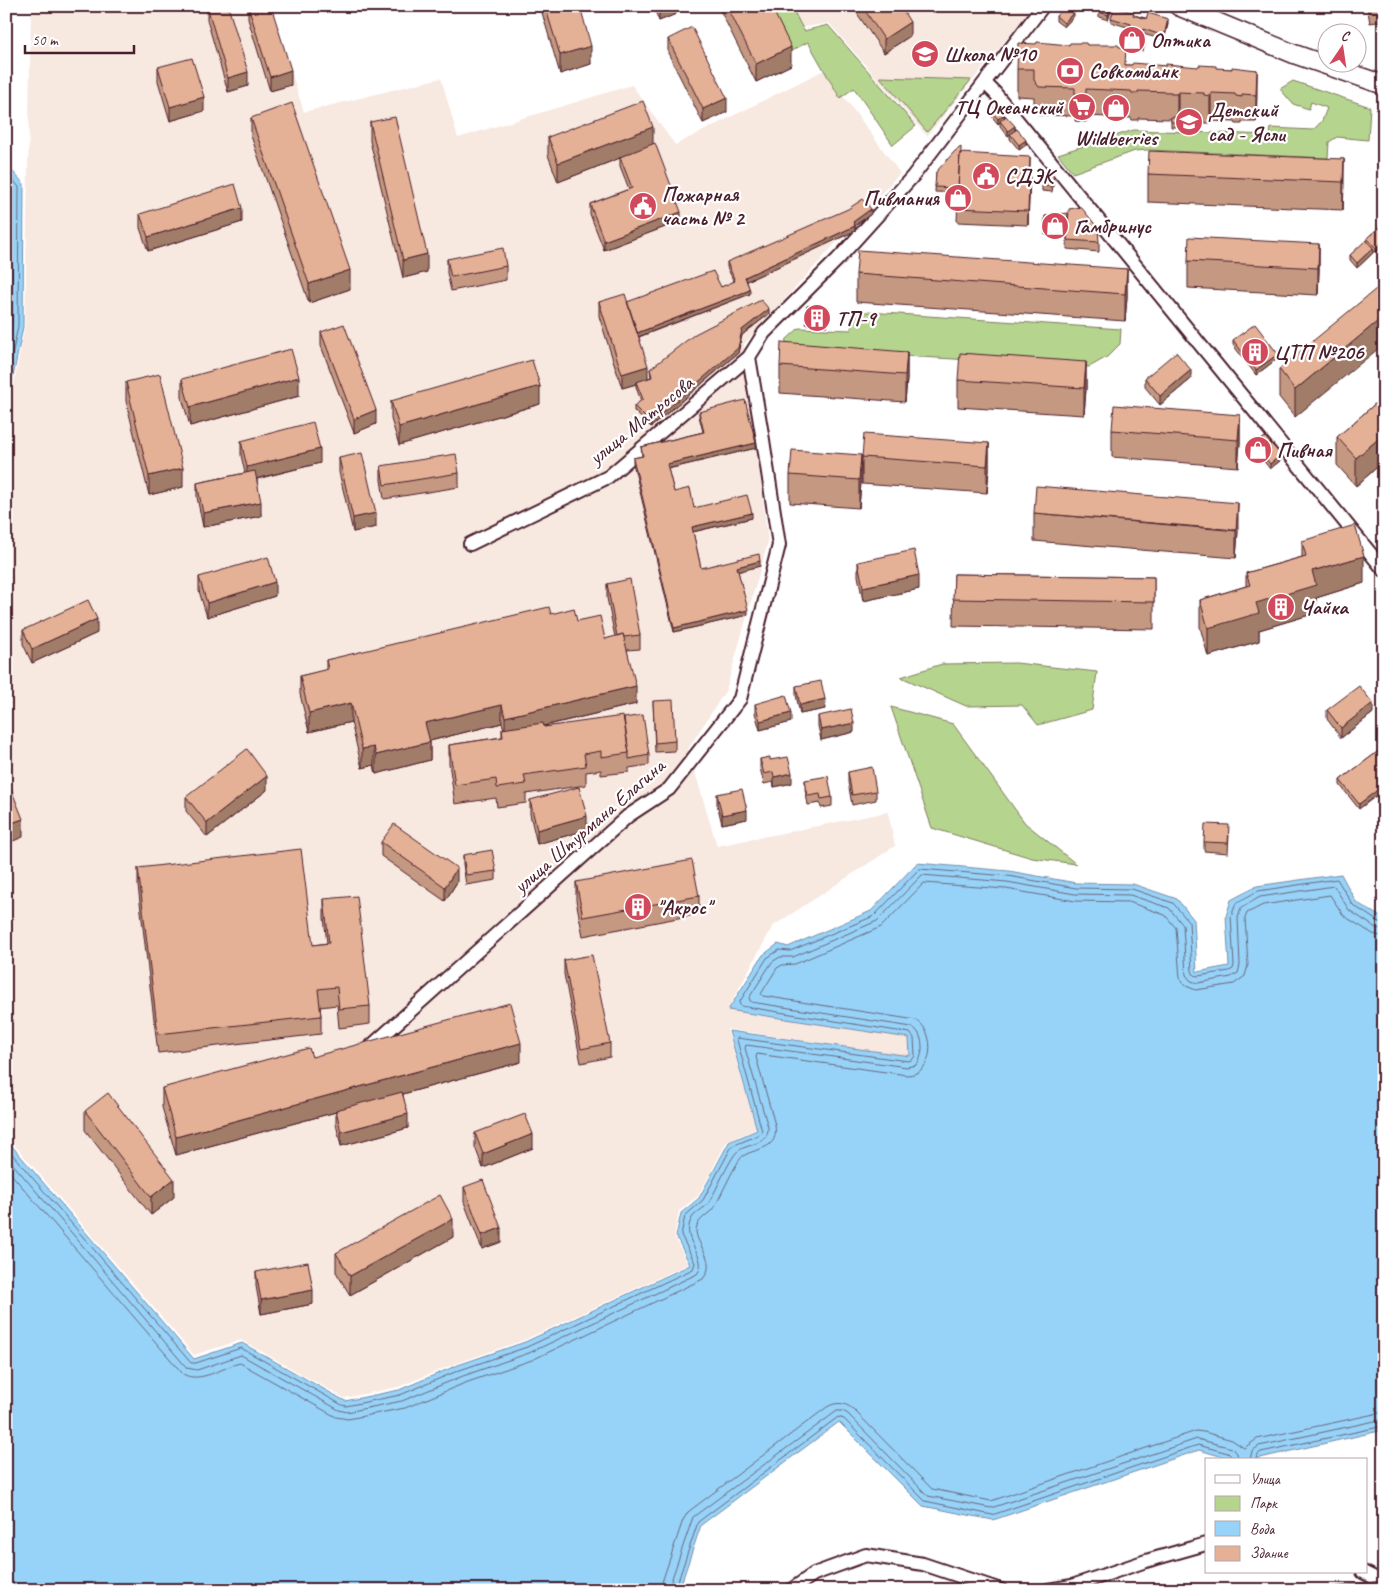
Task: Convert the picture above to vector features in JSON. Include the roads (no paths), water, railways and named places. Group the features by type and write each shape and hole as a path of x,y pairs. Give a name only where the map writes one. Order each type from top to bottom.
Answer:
{"main road":[{"path":"1178,6 1294,54 1384,84"}],"street":[{"path":"749,357 764,332 838,259 913,176 1043,6"},
{"path":"985,83 1384,570"},
{"name":"улица Матросова","path":"470,544 608,477 749,357"},
{"name":"улица Штурмана Елагина","path":"368,1050 628,816 669,789 740,699 779,546 749,357"},
{"path":"1048,1590 1072,1586 1146,1561 1205,1544"},
{"path":"791,1590 814,1574 866,1555 923,1564 1001,1590"},
{"path":"1367,1574 1384,1585"}],"water":[{"path":"6,164 24,184 23,327 6,412"},
{"path":"917,863 1009,871 1076,883 1133,884 1177,899 1194,920 1197,972 1229,966 1226,916 1231,900 1257,886 1341,874 1356,902 1384,919 1384,1430 1260,1458 1227,1458 1199,1450 993,1520 923,1506 839,1422 701,1525 679,1590 6,1590 6,1139 194,1359 242,1343 345,1401 399,1390 458,1365 525,1342 690,1265 676,1236 681,1213 699,1198 729,1142 757,1130 729,1031 910,1056 909,1038 728,1010 763,955 778,944 788,947 871,911"}],"place":[{"name":"Оптика","path":"1132,40"},
{"name":"Школа №10","path":"925,54"},
{"name":"Совкомбанк","path":"1070,71"},
{"name":"ТЦ Океанский","path":"1082,107"},
{"name":"Wildberries","path":"1116,108"},
{"name":"Детский сад - Ясли","path":"1189,122"},
{"name":"СДЭК","path":"986,176"},
{"name":"Пивмания","path":"958,198"},
{"name":"Пожарная часть № 2","path":"643,206"},
{"name":"Гамбринус","path":"1055,226"},
{"name":"ТП-9","path":"817,318"},
{"name":"ЦТП №206","path":"1255,352"},
{"name":"Пивная","path":"1258,450"},
{"name":"Чайка","path":"1281,607"},
{"name":"\"Акрос\"","path":"638,907"}]}
